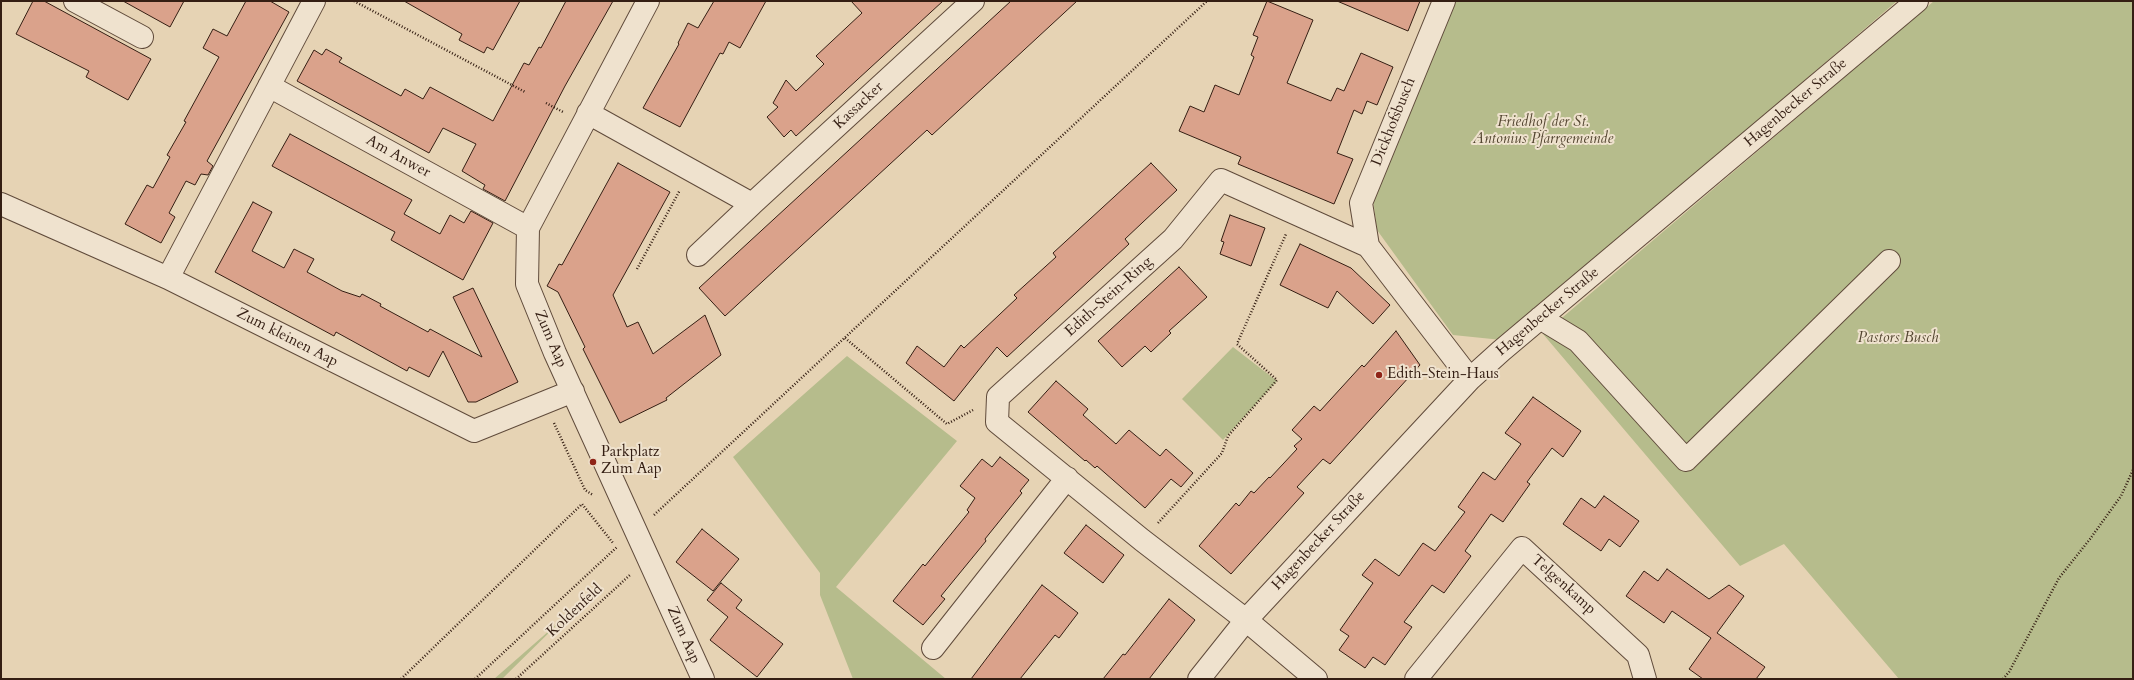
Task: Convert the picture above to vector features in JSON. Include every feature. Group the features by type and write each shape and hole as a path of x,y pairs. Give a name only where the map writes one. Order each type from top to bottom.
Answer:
{"street":[{"path":"75,1 142,37"},
{"path":"168,278 314,1"},
{"name":"Zum Aap","path":"648,1 528,228 527,284 555,352 703,679"},
{"name":"Dickhofsbusch","path":"1368,246 1361,203 1444,1"},
{"name":"Hagenbecker Straße","path":"1199,679 1246,620 1470,379 1540,318 1917,1"},
{"name":"Kassacker","path":"698,255 965,3"},
{"name":"Am Anwer","path":"269,86 528,228"},
{"path":"588,113 752,204"},
{"name":"Edith-Stein-Ring","path":"998,397 1173,239 1221,180 1368,246 1470,379"},
{"name":"Zum kleinen Aap","path":"1,204 168,278 474,431 573,391"},
{"path":"1540,318 1578,341 1686,460 1889,261"},
{"path":"998,397 997,422 1142,540 1246,620 1316,679"},
{"path":"933,648 1067,478"},
{"name":"Telgenkamp","path":"1416,679 1522,548 1638,655 1645,679"}],"path":[{"path":"354,1 525,92"},
{"path":"475,679 845,338 1207,1"},
{"path":"637,269 691,170"},
{"path":"1142,540 1222,453 1228,436 1277,380 1237,344 1296,214"},
{"path":"845,338 948,424 998,397"},
{"path":"2003,679 2009,672 2059,578 2090,539 2121,496 2133,470"},
{"path":"400,679 582,504 617,547"},
{"name":"Koldenfeld","path":"516,679 649,560"}],"green space":[{"name":"Friedhof der St. Antonius Pfarrgemeinde","path":"1455,1 1897,1 1502,340 1453,335 1377,230 1373,199"},
{"name":"Pastors Busch","path":"1934,1 2133,1 2133,679 1899,679 1784,544 1740,566 1543,334"},
{"path":"1233,347 1277,381 1223,440 1182,399"},
{"path":"847,356 957,441 836,587 946,679 853,679 820,595 820,573 733,457"},
{"path":"566,616 502,679 494,679"}],"building":[{"path":"33,1 44,1 151,59 128,100 86,77 89,71 16,34"},
{"path":"123,1 184,1 170,27"},
{"path":"246,1 270,1 289,12 207,161 213,166 208,175 201,174 195,185 186,181 169,213 175,217 161,243 125,224 147,185 153,188 170,157 167,155 186,122 184,121 219,57 203,48 213,29 227,36"},
{"path":"404,1 520,1 493,50 487,47 484,53 459,40 462,34"},
{"path":"566,1 613,1 565,86 505,201 483,189 485,185 462,171 476,144 443,128 429,153 297,81 314,50 322,55 326,49 342,58 339,62 401,96 405,89 423,99 430,87 493,121 524,63 529,65 539,47 541,48"},
{"path":"714,1 766,1 740,48 729,42 723,54 720,53 680,127 643,108 679,44 678,43 688,23 698,28"},
{"path":"851,1 943,1 796,136 791,130 784,137 767,117 778,107 773,103 786,80 796,91 824,64 816,56 862,13"},
{"path":"1011,1 1077,1 932,135 927,130 725,316 699,288"},
{"path":"1267,1 1313,20 1287,83 1331,101 1337,88 1344,91 1361,53 1393,67 1377,105 1367,101 1362,114 1354,110 1337,153 1353,159 1334,204 1238,164 1241,157 1179,131 1190,106 1204,112 1215,85 1239,95 1254,57 1251,55 1258,37 1253,35"},
{"path":"1337,1 1420,1 1408,31"},
{"path":"290,134 412,200 404,214 440,234 450,215 464,223 471,211 493,223 463,280 391,240 395,232 272,166"},
{"path":"618,163 670,192 613,295 627,327 638,322 653,354 705,315 721,355 666,398 667,400 620,423 583,349 585,347 558,292 547,286 559,264 562,265"},
{"path":"1151,163 1177,190 1125,239 1129,244 1007,357 997,347 954,401 906,363 917,346 944,367 961,345 964,348 1017,298 1014,295 1056,257 1053,253"},
{"path":"253,202 272,212 252,251 284,268 294,249 314,259 307,272 342,291 360,297 362,294 381,304 380,306 428,332 430,329 482,357 453,297 473,288 518,382 476,402 468,402 443,351 429,377 409,367 407,371 336,332 334,336 215,272"},
{"path":"1230,215 1265,228 1251,266 1220,254 1224,242 1221,241"},
{"path":"1300,244 1351,268 1390,305 1373,324 1337,291 1328,308 1280,285"},
{"path":"1179,267 1207,297 1169,331 1171,333 1151,352 1145,346 1122,367 1098,341"},
{"path":"1396,331 1420,365 1330,464 1323,459 1297,487 1304,493 1231,574 1199,546 1236,503 1239,506 1251,491 1254,493 1297,449 1294,446 1302,439 1292,430 1314,406 1320,411 1362,365 1364,367"},
{"path":"1056,381 1088,409 1083,415 1116,444 1129,430 1160,456 1166,449 1193,473 1181,487 1171,479 1145,508 1097,466 1095,468 1086,460 1085,461 1028,412"},
{"path":"1533,397 1581,431 1563,457 1552,448 1527,482 1530,484 1503,522 1491,514 1465,551 1471,556 1444,593 1432,585 1404,622 1412,627 1385,665 1373,657 1365,668 1339,650 1349,636 1340,630 1373,583 1362,575 1375,559 1399,576 1423,543 1435,551 1465,512 1458,507 1483,472 1495,480 1521,444 1505,433"},
{"path":"1000,457 1029,480 1020,491 1022,493 985,539 986,541 941,596 945,599 923,625 893,601 923,564 925,566 969,512 967,510 975,498 960,486 982,459 992,467"},
{"path":"1604,496 1639,521 1620,547 1609,539 1601,551 1563,524 1581,498 1595,508"},
{"path":"1086,525 1124,555 1103,583 1064,553"},
{"path":"702,529 739,559 713,591 676,562"},
{"path":"1667,569 1709,599 1729,585 1744,596 1717,633 1765,667 1756,679 1703,679 1689,669 1711,638 1672,611 1664,623 1626,596 1644,571 1658,581"},
{"path":"721,583 742,600 736,608 783,644 757,677 710,640 728,617 707,600"},
{"path":"1042,585 1078,613 1059,638 1055,635 1020,679 971,679"},
{"path":"1169,599 1195,620 1149,679 1103,679 1123,654 1125,655"}],"place":[{"name":"Edith-Stein-Haus","path":"1379,375"},
{"name":"Parkplatz Zum Aap","path":"593,462"}]}
